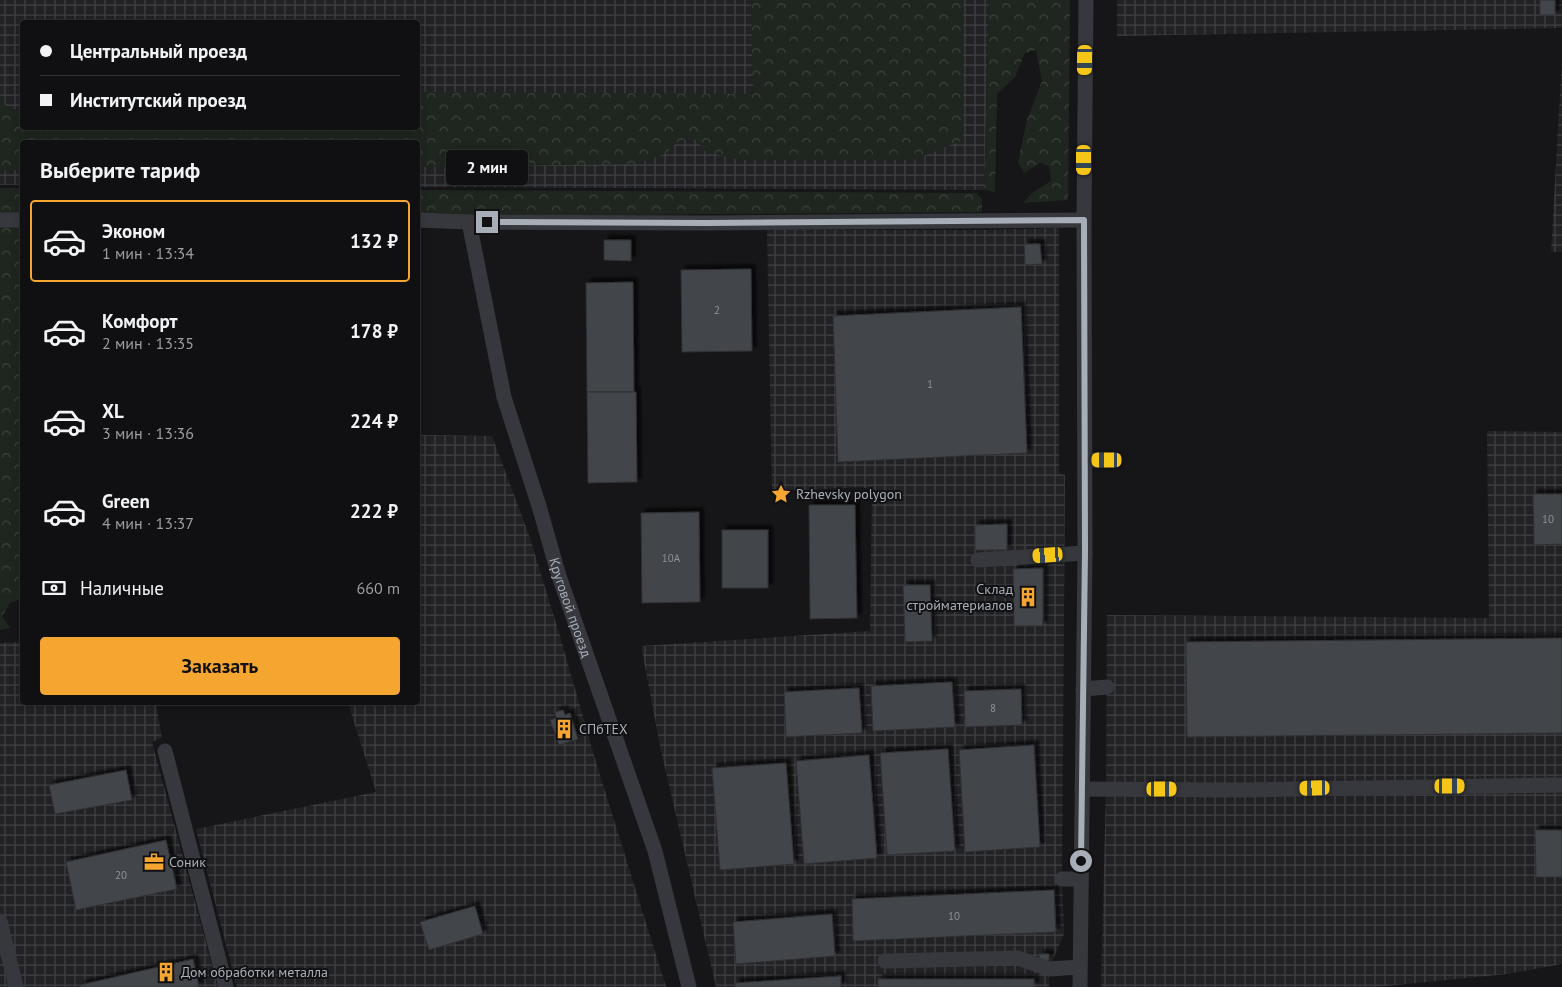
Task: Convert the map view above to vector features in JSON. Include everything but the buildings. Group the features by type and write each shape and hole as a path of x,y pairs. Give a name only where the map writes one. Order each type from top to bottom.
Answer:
{"street":[{"path":"1080,987 1085,552 1084,220 1086,0"},
{"path":"0,220 20,220"},
{"path":"420,220 706,226 1084,220"},
{"name":"Круговой проезд","path":"469,222 504,398 539,506 559,576 656,850 689,987"},
{"path":"1084,460 1107,460"},
{"path":"978,560 1085,552"},
{"path":"1083,689 1106,687"},
{"path":"165,751 226,987"},
{"path":"1082,789 1237,790 1562,785"},
{"path":"1062,879 1081,879"},
{"path":"0,921 16,987"},
{"path":"885,962 1018,958 1049,969 1080,967"}],"shaded area":[{"path":"0,0 989,0 984,190 420,187 420,140 20,140 20,185 0,185"},
{"path":"1117,0 1562,0 1562,28 1117,36"},
{"path":"1562,59 1562,252 1551,252"},
{"path":"1059,228 1059,473 1065,475 1062,879 1064,934 1049,969 1049,987 716,987 661,751 641,646 870,631 872,490 861,487 772,492 767,230"},
{"path":"1487,431 1562,432 1562,964 1507,974 1377,987 1101,987 1106,789 1107,615 1489,618"},
{"path":"420,435 492,436 529,535 596,762 666,987 237,987 196,829 376,792 349,705 420,705"},
{"path":"20,642 20,705 156,705 162,738 152,742 218,987 0,987 0,643"}],"green space":[{"path":"751,0 963,0 963,140 914,160 741,160 706,152 695,139 679,141 665,154 636,164 420,167 420,140 20,140 20,170 0,171 0,95 7,108 20,110 20,130 420,130 420,92 753,94"},
{"path":"989,0 1070,0 1068,200 1023,203 1033,192 1051,181 1049,166 1040,163 1024,173 1018,162 1027,120 1042,81 1036,50 1025,53 1015,77 997,94 995,192 984,190"},
{"path":"0,188 20,188 20,213 0,213"},
{"path":"420,190 976,193 982,199 982,212 466,216 420,214"},
{"path":"0,223 20,223 20,599 10,603 2,616 10,628 0,630"}],"place":[{"name":"Rzhevsky polygon","path":"781,494"},
{"name":"Склад стройматериалов","path":"1028,597"},
{"name":"СПбТЕХ","path":"564,729"},
{"name":"Соник","path":"154,862"},
{"name":"Дом обработки металла","path":"166,972"}],"route":[{"path":"487,222 706,223 1084,220 1085,552 1081,861"}]}
